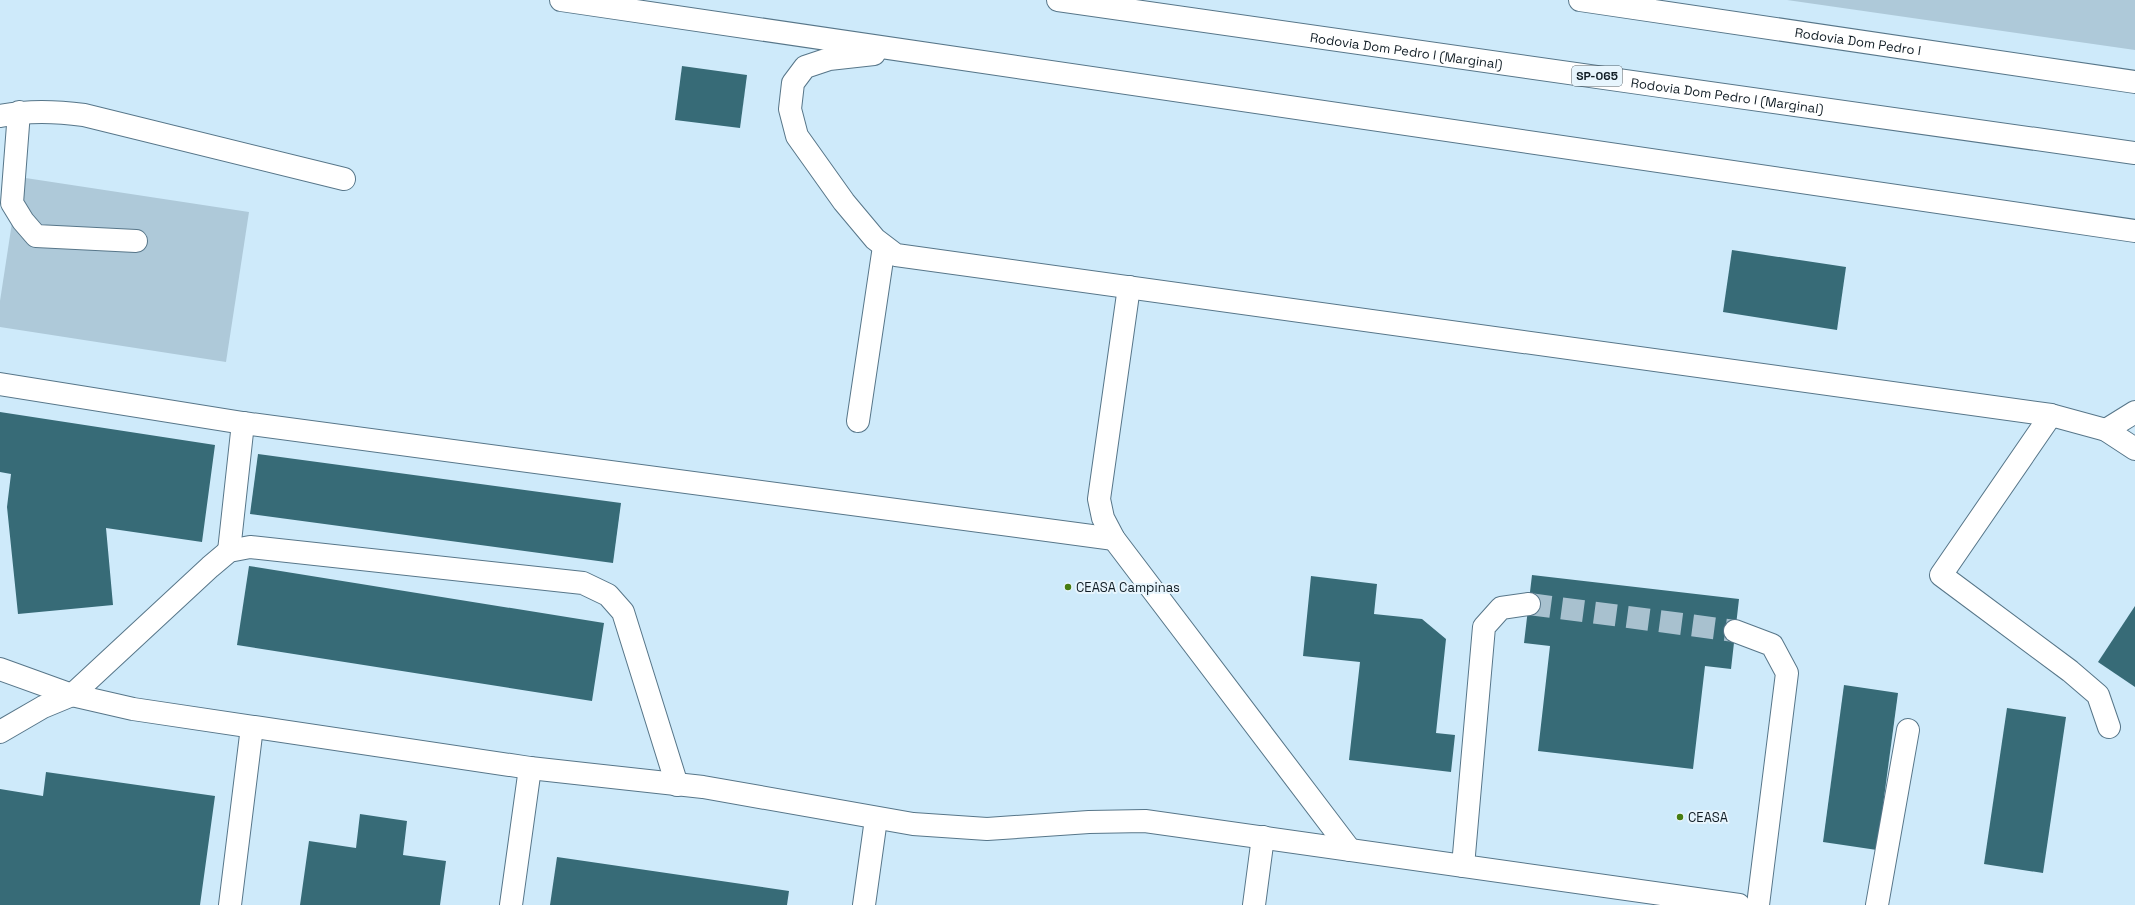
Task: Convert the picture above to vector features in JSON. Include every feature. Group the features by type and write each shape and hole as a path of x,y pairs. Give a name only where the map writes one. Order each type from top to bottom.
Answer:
{"main road":[{"path":"561,0 2135,231"},
{"name":"Rodovia Dom Pedro I (Marginal)","path":"1058,0 1289,35 1712,92 2135,153"},
{"name":"Rodovia Dom Pedro I","path":"1580,0 2135,82"},
{"path":"905,51 829,59 805,67 793,83 790,109 797,136 844,202 875,239 896,255 2051,415 2106,430 2135,449"},
{"path":"136,241 36,236 23,221 12,203 10,114 56,111 84,115 344,179"},
{"path":"858,421 883,254"},
{"path":"1129,287 1099,499 1102,518 1114,539 1350,850"},
{"path":"0,384 242,423 1114,539"},
{"path":"2106,430 2135,412"},
{"path":"2051,415 1941,576 2070,671 2098,696 2109,727"},
{"path":"229,552 242,423"},
{"path":"0,732 43,707 72,695 210,567 229,552 250,547 583,583 608,595 623,612 677,785"},
{"path":"1463,866 1484,627 1501,608 1529,604"},
{"path":"1735,631 1772,645 1787,673 1758,905"},
{"path":"0,669 14,676 72,695 133,709 530,768 703,787 876,819 913,824 987,829 1089,822 1145,821 1739,905"},
{"path":"230,905 252,727"},
{"path":"1877,905 1908,730"},
{"path":"511,905 530,768"},
{"path":"864,905 876,819"},
{"path":"1254,905 1263,838"}],"shaded area":[{"path":"1787,0 2135,0 2135,50"},
{"path":"19,177 249,212 226,362 0,327 0,301"}],"building":[{"path":"682,66 747,75 740,128 675,120"},
{"path":"1732,250 1846,267 1837,330 1723,312"},
{"path":"0,412 215,445 202,542 106,528 113,605 18,614 7,507 11,474 0,472"},
{"path":"258,454 621,503 613,563 250,514"},
{"path":"249,566 604,623 592,701 237,645"},
{"path":"1532,575 1739,599 1731,669 1705,666 1693,769 1538,751 1550,646 1524,643"},
{"path":"1311,576 1377,584 1374,614 1422,619 1446,639 1436,733 1455,735 1451,772 1349,760 1360,662 1303,656"},
{"path":"2135,606 2135,687 2098,662"},
{"path":"1844,685 1898,693 1877,850 1823,842"},
{"path":"2007,708 2066,717 2043,873 1984,864"},
{"path":"46,772 215,796 200,905 0,905 0,789 43,796"},
{"path":"360,814 407,821 403,855 446,861 440,905 300,905 309,841 356,848"},
{"path":"557,857 789,891 787,905 550,905"}],"tunnel":[{"path":"1529,604 1735,631"}],"place":[{"name":"CEASA Campinas","path":"1068,587"},
{"name":"CEASA","path":"1680,817"}]}
